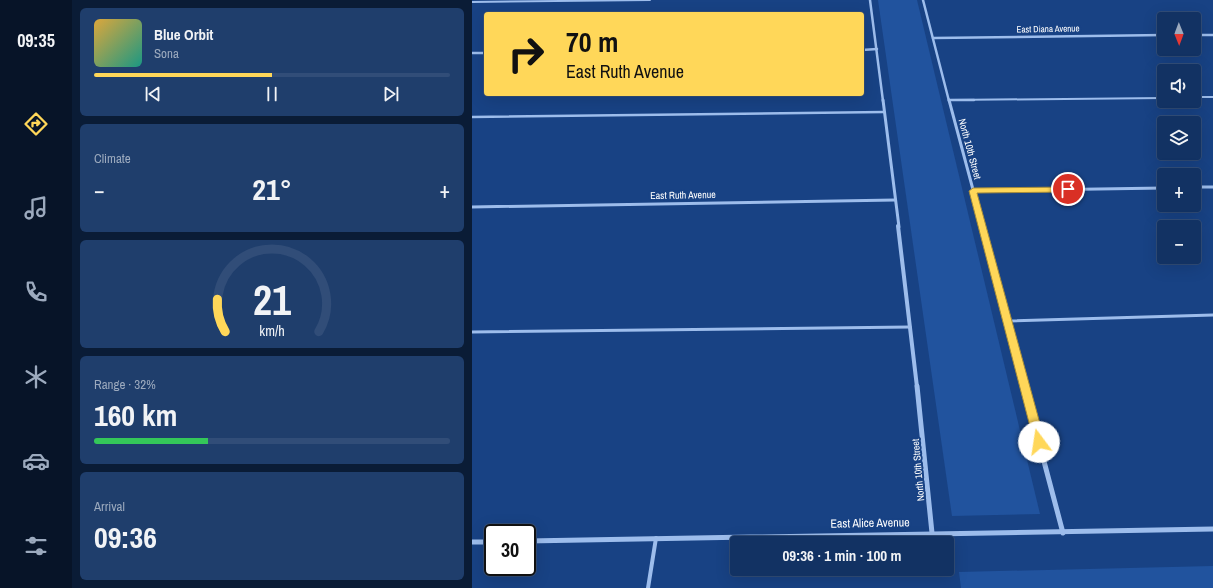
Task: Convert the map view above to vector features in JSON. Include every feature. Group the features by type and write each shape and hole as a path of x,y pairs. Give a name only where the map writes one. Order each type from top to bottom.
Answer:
{"street":[{"name":"North 10th Street","path":"870,0 911,327 932,533"},
{"name":"North 10th Street","path":"923,0 1063,533"},
{"name":"East Diana Avenue","path":"933,38 1157,35"},
{"path":"1201,35 1213,35"},
{"path":"864,50 877,50"},
{"path":"472,53 484,53"},
{"path":"1201,188 1213,187"},
{"path":"973,191 1157,188"},
{"name":"East Ruth Avenue","path":"472,207 895,200"},
{"name":"East Alice Avenue","path":"536,541 932,533 1063,533 1213,529"},
{"path":"472,542 484,542"}],"lane":[{"path":"472,2 650,0"},
{"path":"1201,97 1213,97"},
{"path":"949,100 1157,98"},
{"path":"472,117 884,112"},
{"path":"1008,321 1213,315"},
{"path":"472,332 911,327"},
{"path":"648,588 656,538"}],"shaded area":[{"path":"878,0 917,0 1040,514 952,516"},
{"path":"1213,566 1213,588 961,588 959,572"}],"route":[{"path":"1039,442 973,191 1068,189"}]}
